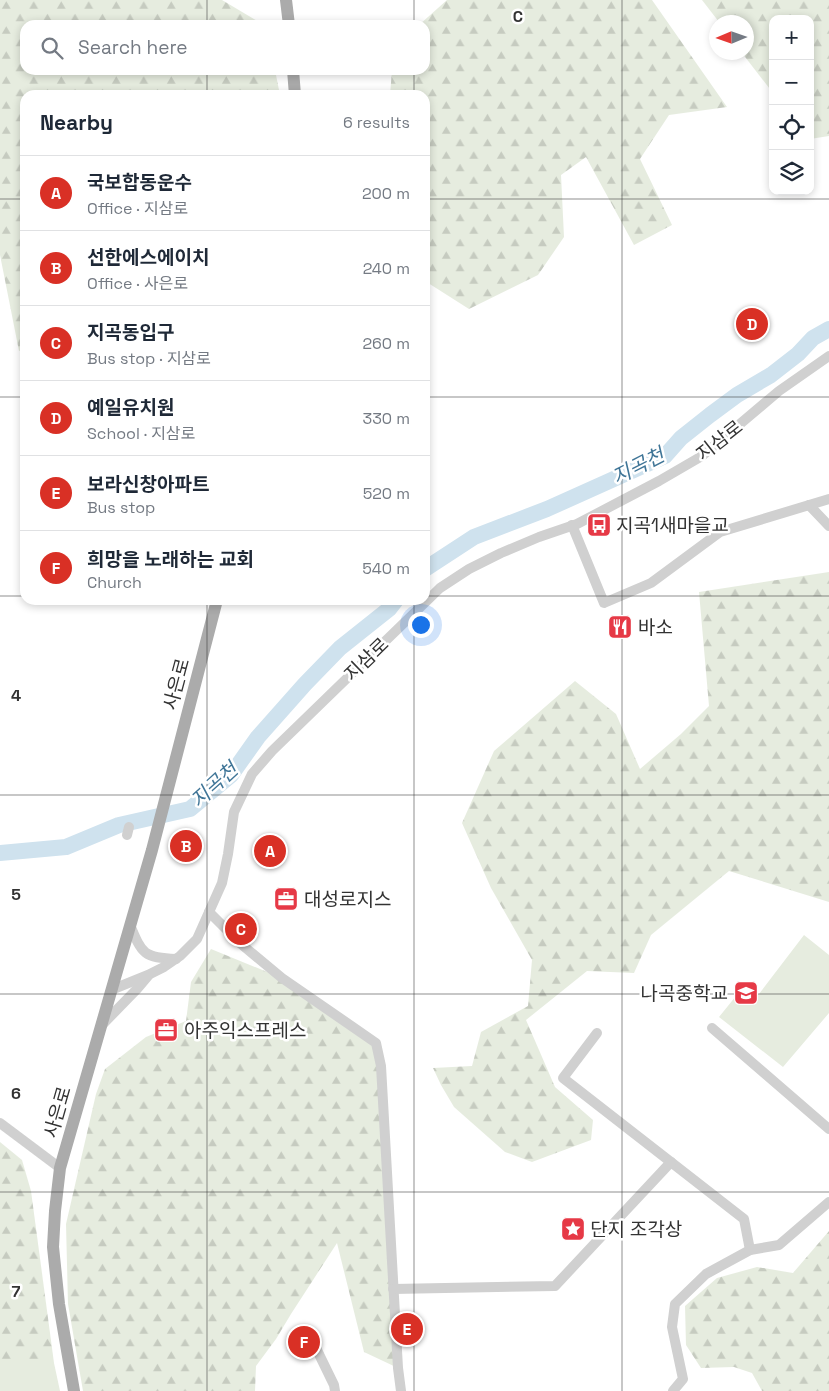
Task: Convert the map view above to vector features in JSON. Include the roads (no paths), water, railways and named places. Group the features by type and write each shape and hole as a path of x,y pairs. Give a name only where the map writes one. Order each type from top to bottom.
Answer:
{"main road":[{"path":"286,0 288,20"},
{"path":"293,75 295,90"},
{"name":"사은로","path":"74,1391 58,1304 53,1248 60,1168 152,850 216,605"}],"street":[{"name":"지삼로","path":"430,598 440,588 469,569 501,553 572,525 613,506 702,456 779,391 829,356"},
{"path":"572,525 604,602 651,583 720,532 829,499"},
{"path":"809,505 829,526"},
{"name":"지삼로","path":"111,990 148,975 176,959 197,939 222,883 234,812 252,774 272,751 422,605"},
{"path":"209,912 241,944 282,978 376,1043 381,1066 393,1289 401,1391"},
{"path":"130,925 143,951 158,958 176,959"},
{"path":"101,1026 148,975"},
{"path":"712,1028 829,1129"},
{"path":"597,1033 563,1078 744,1218 750,1250"},
{"path":"0,1123 60,1168"},
{"path":"393,1289 555,1286 671,1162"},
{"path":"673,1391 683,1380 672,1327 675,1304 706,1274 750,1250 779,1245 829,1202"},
{"path":"316,1348 334,1385 335,1391"}],"waterway":[{"name":"지곡천","path":"430,566 474,537 547,509 665,456 681,438 710,415 737,395 771,375 798,354 813,338 829,329"},
{"name":"지곡천","path":"0,853 66,847 119,825 190,809 231,775 258,737 340,648 392,605"}],"place":[{"name":"예일유치원","path":"752,324"},
{"name":"지곡1새마을교","path":"599,525"},
{"name":"바소","path":"620,627"},
{"name":"선한에스에이치","path":"186,846"},
{"name":"국보합동운수","path":"270,851"},
{"name":"대성로지스","path":"286,899"},
{"name":"지곡동입구","path":"241,929"},
{"name":"나곡중학교","path":"746,993"},
{"name":"아주익스프레스","path":"166,1030"},
{"name":"단지 조각상","path":"573,1229"},
{"name":"보라신창아파트","path":"407,1329"},
{"name":"희망을 노래하는 교회","path":"304,1342"}]}
